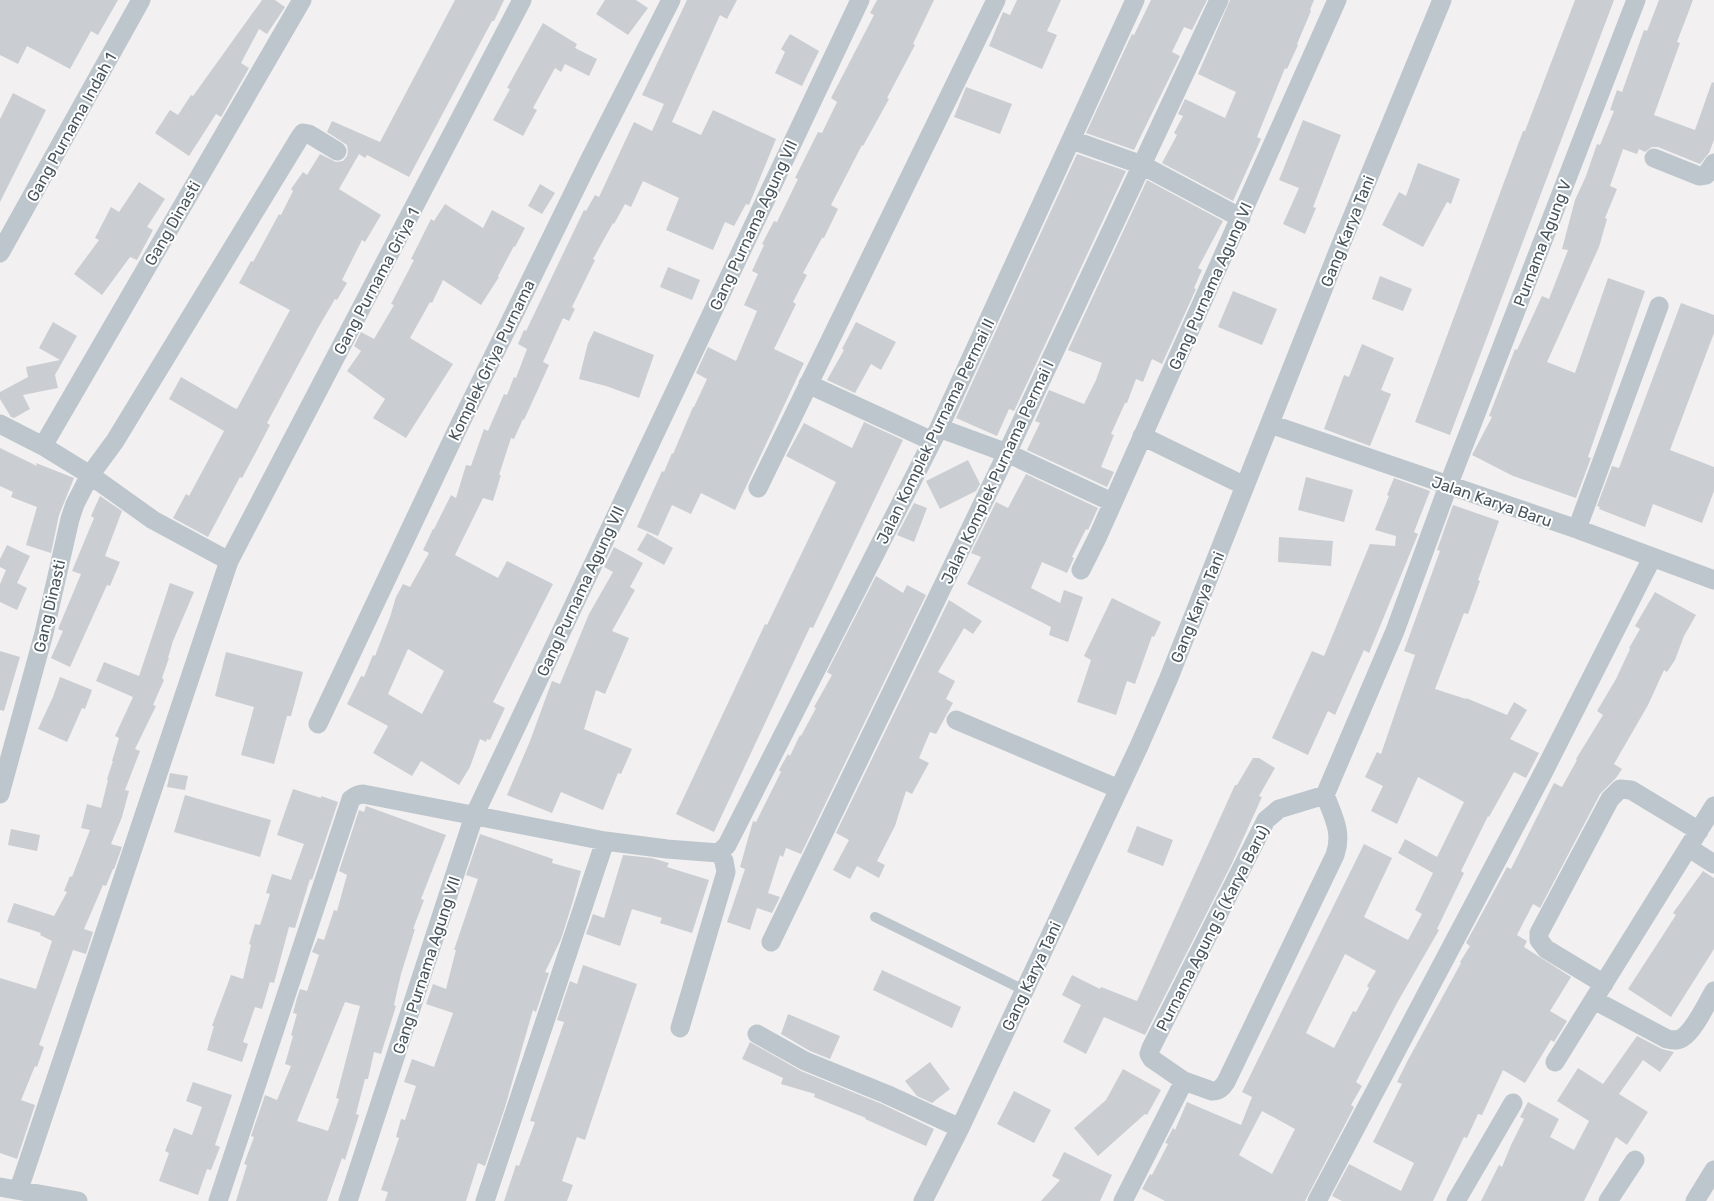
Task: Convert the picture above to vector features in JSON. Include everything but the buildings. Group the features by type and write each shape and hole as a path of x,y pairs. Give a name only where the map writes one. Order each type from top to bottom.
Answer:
{"street":[{"name":"Gang Purnama Indah 1","path":"0,253 141,0"},
{"name":"Gang Dinasti","path":"43,446 302,0"},
{"name":"Gang Purnama Griya 1","path":"19,1190 229,562 522,0"},
{"name":"Komplek Griya Purnama","path":"318,724 461,421 584,170 671,0"},
{"name":"Gang Purnama Agung VII","path":"348,1201 474,816 860,0"},
{"path":"758,488 996,0"},
{"name":"Jalan Komplek Purnama Permai II","path":"719,853 727,845 936,434 1072,140 1134,0"},
{"name":"Jalan Komplek Purnama Permai I","path":"772,942 1007,453 1219,0"},
{"name":"Gang Purnama Agung VI","path":"1081,570 1241,218 1337,0"},
{"name":"Gang Karya Tani","path":"923,1201 960,1128 1168,680 1338,248 1442,0"},
{"name":"Purnama Agung V","path":"1448,486 1636,0"},
{"name":"Gang Dinasti","path":"0,794 9,728 44,633 70,519 75,504 90,474 114,441 303,133 309,134 337,151"},
{"path":"1072,140 1142,165 1241,218"},
{"path":"1654,158 1699,176 1706,175 1714,163"},
{"path":"1577,529 1659,306"},
{"path":"808,384 936,434 1007,453 1112,502"},
{"path":"0,424 43,446 90,474 154,520 229,562"},
{"name":"Jalan Karya Baru","path":"1270,424 1577,529 1714,580"},
{"path":"1142,436 1245,486"},
{"path":"1325,796 1395,631 1448,486"},
{"path":"1318,1201 1547,767 1652,558"},
{"path":"956,720 1119,789"},
{"path":"1699,831 1631,790 1620,789 1610,799 1539,933 1538,940 1546,949 1599,992 1667,1040 1674,1041 1682,1038 1689,1032 1714,991"},
{"path":"218,1201 351,800 358,794 605,841 719,853 724,861 726,872 680,1028"},
{"name":"Purnama Agung 5 (Karya Baru)","path":"1325,796 1339,834 1338,845 1226,1082 1222,1088 1212,1091 1184,1081 1152,1059 1149,1054 1151,1048 1266,820 1278,809 1325,796"},
{"path":"1556,1062 1714,806"},
{"path":"485,1201 605,841"},
{"path":"1688,848 1714,864"},
{"path":"756,1034 805,1060 960,1128"},
{"path":"1123,1201 1184,1081"},
{"path":"1456,1201 1513,1103"},
{"path":"1608,1201 1635,1160"},
{"path":"1695,1201 1714,1170"},
{"path":"0,1187 78,1201"}],"lane":[{"path":"875,918 1024,990"}]}
